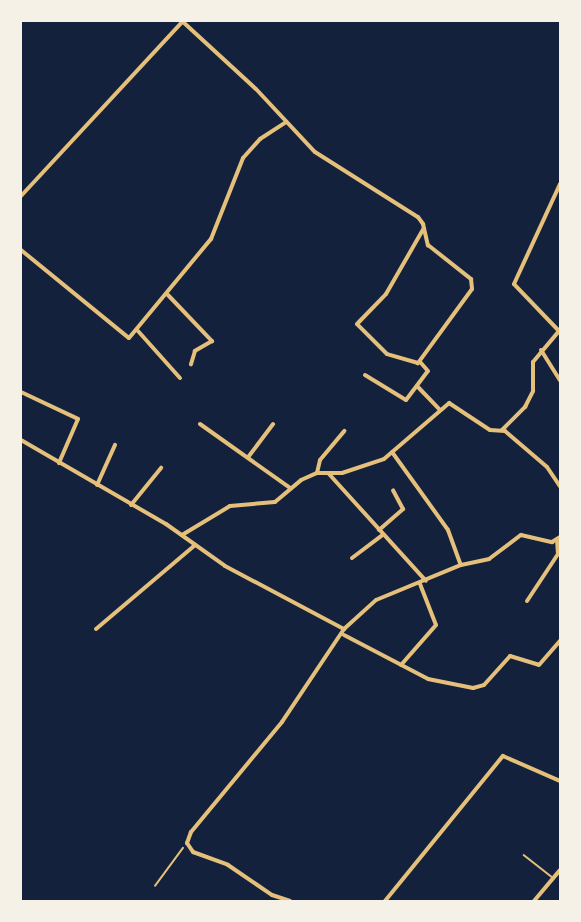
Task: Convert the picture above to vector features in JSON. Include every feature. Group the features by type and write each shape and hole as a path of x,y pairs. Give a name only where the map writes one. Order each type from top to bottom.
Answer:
{"street":[{"path":"21,196 182,21 324,159 418,218 424,228 428,245 468,276 473,285 421,363"},
{"path":"21,250 125,337 138,331 211,239 243,158 260,139 286,122"},
{"path":"502,430 525,407 533,391 532,366 542,350 560,331 514,284 560,184"},
{"path":"365,375 405,400 428,370 421,363 387,354 357,324 386,294 424,228"},
{"path":"167,295 212,339 195,351 191,364"},
{"path":"138,331 180,378"},
{"path":"542,350 560,381"},
{"path":"417,386 439,409"},
{"path":"21,392 78,419 59,463"},
{"path":"182,536 224,508 270,504 290,488 317,473 347,471 384,459 439,409 452,403 490,430 502,430 548,467 560,486"},
{"path":"200,424 249,456 290,488"},
{"path":"249,456 273,424"},
{"path":"317,473 320,460 345,431"},
{"path":"21,440 195,544 225,566 401,665 437,682 477,688 510,656 536,667 560,641"},
{"path":"97,485 115,445"},
{"path":"392,452 448,530 461,565"},
{"path":"131,505 161,468"},
{"path":"328,473 426,581"},
{"path":"378,530 403,509 393,490"},
{"path":"352,558 382,535"},
{"path":"290,901 272,895 228,865 193,852 187,843 191,832 282,722 344,632 376,600 420,584 461,565 489,559 523,535 559,538 558,554 527,601"},
{"path":"96,629 195,544"},
{"path":"401,665 436,625 420,584"},
{"path":"385,901 503,756 560,781"},
{"path":"534,901 560,870"}],"lane":[{"path":"524,855 553,878"}],"path":[{"path":"154,886 187,843"}]}
